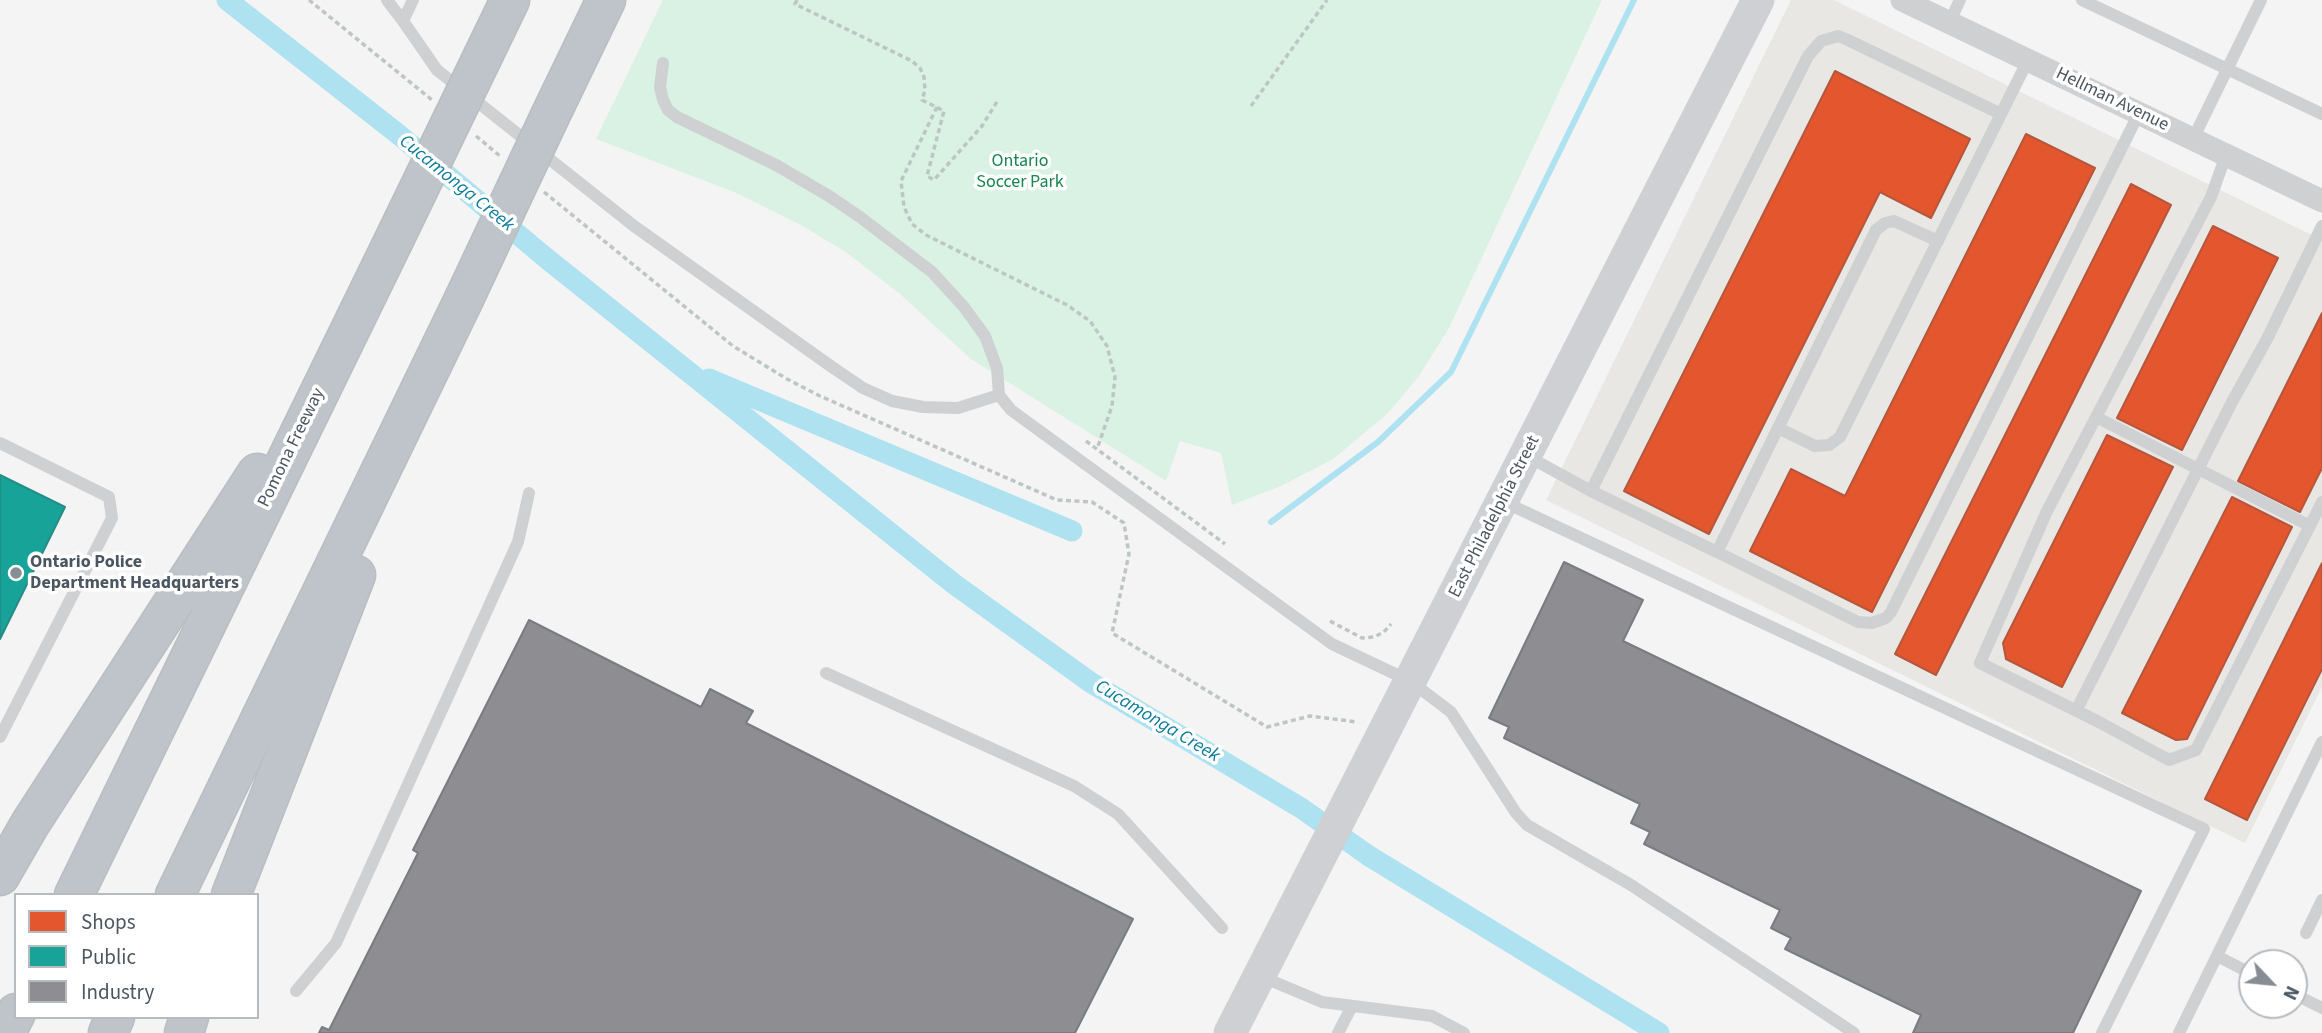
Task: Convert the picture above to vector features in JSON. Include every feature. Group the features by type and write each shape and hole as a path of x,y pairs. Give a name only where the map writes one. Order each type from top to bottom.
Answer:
{"highway":[{"name":"Pomona Freeway","path":"75,893 510,0"},
{"path":"176,893 606,0"},
{"path":"231,893 464,299"},
{"path":"0,876 30,824 352,324"},
{"path":"6,1033 14,1017"}],"street":[{"name":"East Philadelphia Street","path":"1230,1033 1758,0"},
{"name":"Hellman Avenue","path":"1902,0 2322,201"}],"lane":[{"path":"387,0 437,70 634,226 863,388 891,401 923,407 958,408 999,395"},
{"path":"402,21 413,0"},
{"path":"1949,23 1960,0"},
{"path":"2082,0 2322,114"},
{"path":"2193,139 2261,0"},
{"path":"1591,491 1808,56 1821,41 1838,36 1848,40 2001,114"},
{"path":"1778,428 1815,446 1829,445 1840,437 2028,60"},
{"path":"663,63 660,87 663,100 668,110 677,117 776,165 829,196 932,272 964,307 985,336 997,368 999,395 1012,410 1332,644 1410,681 1451,712 1516,813 1527,825 1632,885 1854,1033"},
{"path":"1527,456 1591,491 1858,622 1872,623 1886,618 2139,113"},
{"path":"2226,155 2211,197 2048,512 1980,663 2169,760 2196,750 2322,502"},
{"path":"1717,552 1876,230 1885,223 1894,221 1938,241"},
{"path":"2076,711 2322,226"},
{"path":"2096,417 2310,526"},
{"path":"0,443 109,497 112,518 0,737"},
{"path":"296,991 336,943 518,542 529,493"},
{"path":"1503,502 2204,829 2102,1033"},
{"path":"826,673 1074,786 1118,814 1222,929"},
{"path":"2179,1033 2322,742"},
{"path":"2306,933 2322,900"},
{"path":"2217,956 2238,967"},
{"path":"1259,976 1322,1002 1433,1016 1464,1033"},
{"path":"1338,1033 1352,1006"}],"path":[{"path":"309,0 436,104"},
{"path":"797,0 795,4 912,61 920,68 924,76 925,90 922,100 944,111 927,176 934,180 982,126 998,100"},
{"path":"1251,106 1328,0"},
{"path":"937,107 901,181 904,207 912,224 926,235 1067,305 1090,321 1107,346 1115,377 1112,406 1097,449"},
{"path":"468,130 500,156"},
{"path":"542,190 733,346 787,379 832,402 1057,500 1092,502 1124,523 1129,554 1112,633 1267,727 1310,716 1357,722"},
{"path":"1086,441 1229,547"},
{"path":"1328,620 1362,638 1374,638 1391,624"}],"shaded area":[{"path":"1791,0 1834,0 2322,240 2322,687 2245,843 1546,500"}],"green space":[{"name":"Ontario Soccer Park","path":"663,0 1602,0 1449,328 1419,376 1387,414 1333,459 1281,486 1232,505 1221,453 1180,441 1166,481 971,359 899,293 847,253 801,225 734,192 596,139"}],"building: Shops":[{"path":"1835,71 1970,139 1931,218 1880,192 1709,534 1624,491"},
{"path":"2026,134 2095,168 1872,612 1750,551 1791,469 1845,496"},
{"path":"2131,184 2171,205 1936,675 1895,654"},
{"path":"2213,226 2278,258 2182,450 2117,418"},
{"path":"2322,313 2322,468 2300,512 2238,481"},
{"path":"2107,435 2173,467 2062,687 2006,659 2003,643"},
{"path":"2232,497 2292,527 2187,739 2176,740 2122,713"},
{"path":"2322,563 2322,669 2247,820 2205,799"}],"building: Public":[{"name":"Ontario Police Department Headquarters","path":"0,475 65,507 0,639"}],"building: Industry":[{"path":"1564,562 1643,600 1623,641 2141,891 2073,1033 1913,1033 1921,1015 1785,949 1791,938 1771,928 1780,910 1644,844 1650,832 1631,823 1640,804 1504,738 1509,727 1489,718"},
{"path":"529,620 701,707 710,689 753,711 746,723 1133,919 1075,1033 319,1033 322,1027 329,1030 418,853 413,850"}],"waterway":[{"name":"Cucamonga Creek","path":"227,0 398,134 546,258 954,584 1090,682 1301,808 1369,856 1659,1033"},
{"path":"1271,522 1378,442 1451,372 1634,0"},
{"name":"Cucamonga Creek","path":"709,379 1072,531"}],"place":[{"name":"Ontario Police Department Headquarters","path":"16,573"}]}
